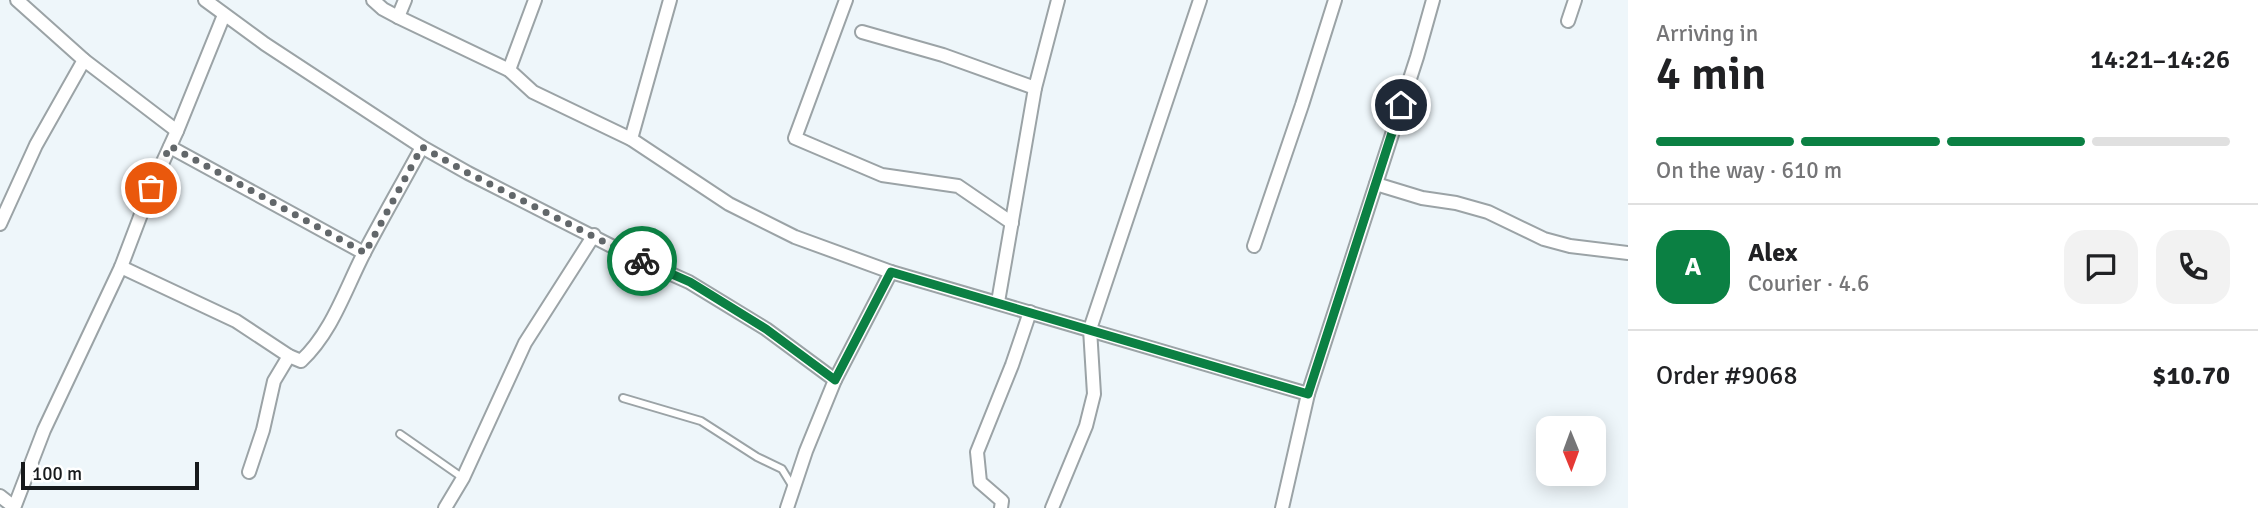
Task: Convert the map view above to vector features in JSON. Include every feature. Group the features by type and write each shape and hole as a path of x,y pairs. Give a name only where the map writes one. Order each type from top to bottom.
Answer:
{"street":[{"path":"17,0 84,60 177,131"},
{"path":"205,0 265,44 422,147 633,257 690,282 766,329 835,380"},
{"path":"373,0 398,17 509,70 533,92 631,139 729,204 795,237 891,272 1308,394"},
{"path":"398,17 405,0"},
{"path":"509,70 535,0"},
{"path":"631,139 670,0"},
{"path":"846,0 795,138 882,175 958,186 1012,223"},
{"path":"998,302 1035,88 1058,0"},
{"path":"1052,508 1087,426 1094,394 1090,330 1200,0"},
{"path":"1254,246 1335,0"},
{"path":"1282,508 1308,394 1433,0"},
{"path":"1568,21 1575,0"},
{"path":"0,496 14,507 44,430 121,267 151,188 225,15"},
{"path":"862,32 943,55 1035,88"},
{"path":"0,224 36,145 84,60"},
{"path":"170,146 365,253"},
{"path":"121,267 236,321 289,356 302,361 315,348 334,317 422,147"},
{"path":"1376,184 1422,198 1456,203 1488,212 1544,239 1570,246 1628,253"},
{"path":"445,508 463,478 525,343 594,236"},
{"path":"787,508 835,380 891,272"},
{"path":"1001,508 1002,502 980,482 977,452 1030,312"},
{"path":"249,472 263,430 274,381 289,356"}],"lane":[{"path":"623,398 701,421 757,457 782,469 794,489"},
{"path":"400,434 463,478"}],"way so far":[{"path":"151,188 170,146 365,253 422,147 642,261"}],"route":[{"path":"642,261 690,282 766,329 835,380 891,272 1308,394 1401,105"}]}
